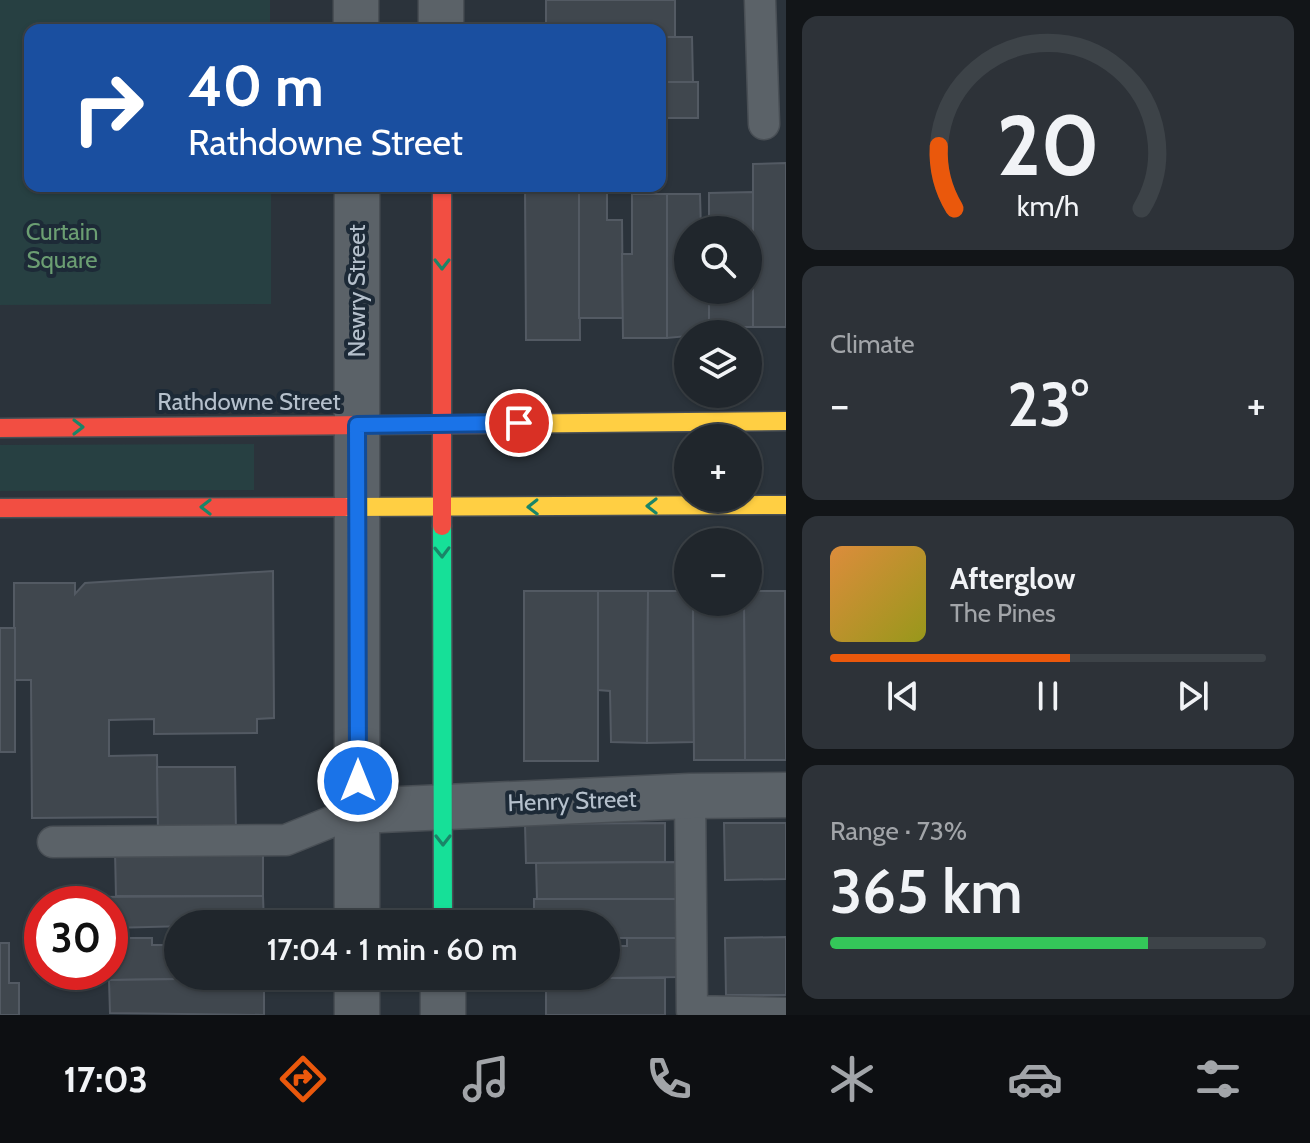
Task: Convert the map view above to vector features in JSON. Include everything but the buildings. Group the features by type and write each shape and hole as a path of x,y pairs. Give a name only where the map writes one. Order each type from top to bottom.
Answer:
{"street":[{"path":"356,0 356,24"},
{"path":"441,0 441,24"},
{"name":"Newry Street","path":"357,192 357,910"},
{"path":"442,192 443,910"},
{"name":"Rathdowne Street","path":"0,428 786,421"},
{"path":"0,508 786,505"},
{"name":"Henry Street","path":"358,811 690,796 786,795"},
{"path":"357,990 357,1015"},
{"path":"443,990 443,1015"}],"lane":[{"path":"760,0 764,124"},
{"path":"690,796 692,1011 786,1013"},
{"path":"53,842 286,840 358,811"}],"green space":[{"name":"Curtain Square","path":"0,0 270,0 270,24 24,24 24,192 271,192 271,304 0,305"},
{"path":"254,444 254,490 0,491 0,445"}],"traffic: fast":[{"path":"442,526 443,910"}],"traffic: slow":[{"path":"493,424 786,421"},
{"path":"345,507 786,505"}],"traffic: jam":[{"path":"442,192 442,526"},
{"path":"0,428 493,424"},
{"path":"0,508 345,507"}],"route":[{"path":"358,781 357,425 519,423"}]}
